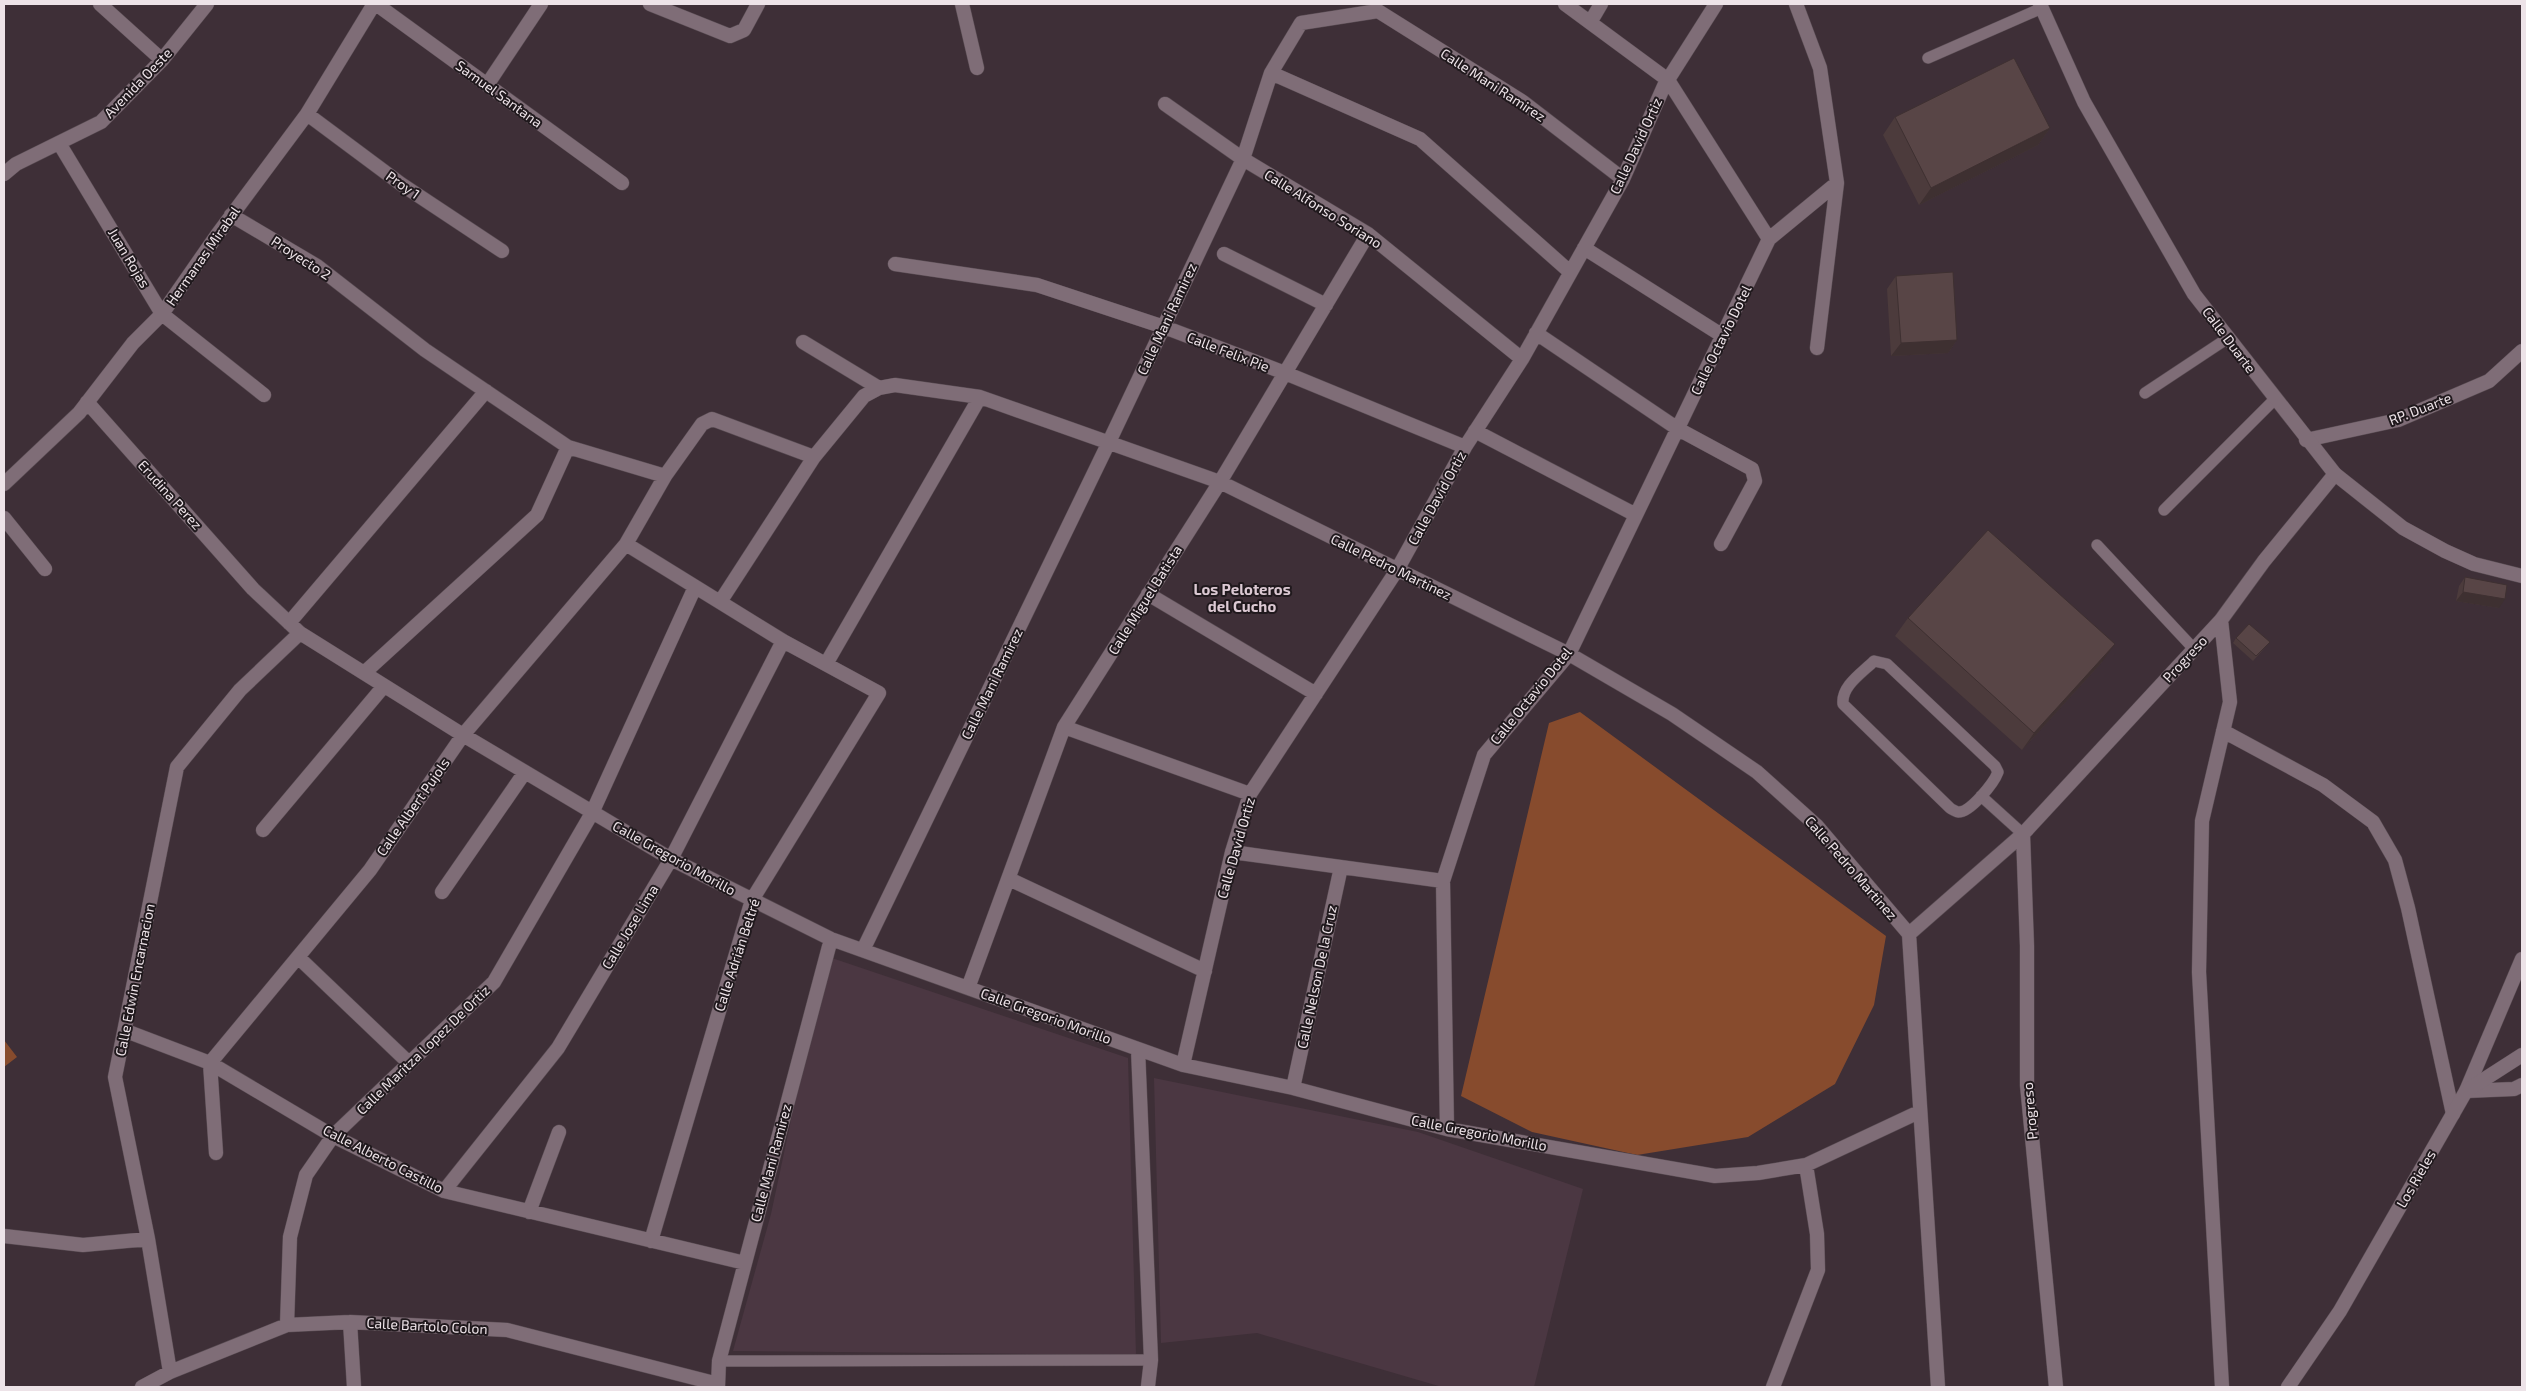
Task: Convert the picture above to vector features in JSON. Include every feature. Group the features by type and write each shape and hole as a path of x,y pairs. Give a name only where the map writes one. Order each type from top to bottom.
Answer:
{"street":[{"path":"100,4 162,60"},
{"name":"Avenida Oeste","path":"4,174 16,164 101,122 162,60 207,4"},
{"name":"Samuel Santana","path":"375,4 622,183"},
{"name":"Hermanas Mirabal","path":"4,484 79,413 133,344 162,314 306,114 375,4"},
{"path":"487,85 541,4"},
{"path":"650,4 730,36 737,35 744,30 758,4"},
{"path":"962,4 977,68"},
{"path":"1565,4 1591,21 1668,80 1770,239 1837,183"},
{"path":"1591,21 1601,4"},
{"name":"Calle David Ortiz","path":"1183,1064 1232,852 1250,794 1397,570 1465,447 1522,359 1623,179 1668,80 1716,4"},
{"path":"1796,4 1820,68 1837,183 1816,348"},
{"name":"Calle Duarte","path":"2041,6 2084,102 2194,294 2306,440 2335,474 2403,528 2445,552 2474,564 2522,576"},
{"name":"Calle Mani Ramirez","path":"863,950 1164,327 1243,159 1272,73 1301,23 1378,11 1522,102 1623,179"},
{"path":"1272,73 1420,139 1570,272"},
{"name":"Calle Alfonso Soriano","path":"1166,104 1243,159 1368,234 1522,359"},
{"name":"Proy 1","path":"306,114 401,184 502,251"},
{"name":"Juan Rojas","path":"59,143 162,314 264,395"},
{"name":"Proyecto 2","path":"231,216 317,266 367,307 568,447 665,476"},
{"name":"Calle Miguel Batista","path":"968,988 1064,727 1220,482 1368,234"},
{"name":"Calle Octavio Dotel","path":"1447,1129 1443,881 1484,755 1568,654 1770,239"},
{"path":"1584,248 1723,336"},
{"path":"1224,254 1326,305"},
{"name":"Calle Felix Pie","path":"895,264 1036,285 1164,327 1285,373 1465,447"},
{"path":"1536,333 1678,429 1752,469 1755,481 1721,544"},
{"path":"803,342 879,388"},
{"name":"RP. Duarte","path":"2306,440 2398,420 2488,381 2522,351"},
{"name":"Calle Pedro Martinez","path":"879,388 895,385 980,397 1220,482 1568,654 1672,714 1757,772 1817,826 1909,934"},
{"path":"720,602 814,457 864,396 879,388"},
{"path":"289,623 486,391"},
{"path":"626,544 784,641 826,664 980,397"},
{"name":"Erudina Perez","path":"87,402 253,588"},
{"name":"Calle Albert Pujols","path":"210,1063 370,870 463,735 626,544 665,476 702,424 712,419 814,457"},
{"path":"1476,431 1636,515"},
{"path":"364,673 537,515 568,447"},
{"name":"Progreso","path":"1909,934 2023,834 2221,620 2264,561 2335,474"},
{"path":"4,518 45,569"},
{"name":"Calle Maritza Lopez De Ortiz","path":"287,1325 290,1237 306,1175 332,1136 494,982 592,812 695,587"},
{"name":"Calle Gregorio Morillo","path":"253,588 300,634 463,735 671,859 831,939 1183,1064 1294,1088 1447,1129 1716,1176 1758,1174 1806,1166 1919,1112"},
{"path":"1148,594 1316,694"},
{"path":"2221,620 2230,702 2202,821 2199,972 2222,1387"},
{"name":"Calle Edwin Encarnacion","path":"170,1372 148,1239 115,1077 126,1031 177,767 240,690 300,634"},
{"name":"Calle Jose Lima","path":"444,1191 558,1048 671,859 784,641"},
{"name":"Calle Adrián Beltré","path":"651,1241 752,900 879,693 826,664"},
{"path":"264,830 384,686"},
{"path":"1064,727 1250,794"},
{"path":"2224,731 2323,785 2372,822 2395,860 2453,1114"},
{"path":"442,892 525,772"},
{"name":"Progreso","path":"2023,834 2027,946 2027,1085 2056,1387"},
{"path":"1232,852 1443,881"},
{"name":"Calle Nelson De la Cruz","path":"1294,1088 1341,867"},
{"path":"1009,879 1205,970"},
{"path":"1909,934 1938,1387"},
{"name":"Calle Mani Ramirez","path":"718,1386 719,1362 744,1262 831,939"},
{"path":"298,957 409,1063"},
{"name":"Los Rieles","path":"2288,1387 2340,1311 2466,1092 2522,959"},
{"name":"Calle Alberto Castillo","path":"126,1031 210,1063 332,1136 444,1191 744,1262"},
{"path":"1138,1049 1152,1360 1148,1387"},
{"path":"2466,1092 2522,1055"},
{"path":"210,1063 216,1153"},
{"path":"2466,1092 2514,1089 2522,1085"},
{"path":"529,1212 559,1132"},
{"path":"1773,1387 1818,1270 1817,1234 1806,1166"},
{"path":"4,1236 83,1246 148,1239"},
{"path":"350,1322 354,1387"},
{"name":"Calle Bartolo Colon","path":"142,1387 170,1372 287,1325 350,1322 507,1330 718,1386"}],"lane":[{"path":"1928,58 2041,6"},
{"path":"2145,393 2228,338"},
{"path":"2164,510 2275,399"},
{"path":"2097,545 2194,649"},
{"path":"1874,661 1887,664 1995,766 1998,772 1996,780 1981,796 1965,810 1958,812 1950,808 1843,704 1842,695 1845,689 1874,661"},
{"path":"1981,796 2023,834"},
{"path":"719,1362 1152,1360"}],"shaded area":[{"path":"1580,712 1886,936 1874,1005 1835,1084 1748,1137 1637,1155 1532,1132 1461,1096 1549,723"},
{"path":"826,956 1128,1058 1136,1355 733,1351 771,1214"},
{"path":"4,1040 17,1057 4,1067"},
{"path":"1154,1078 1418,1132 1583,1189 1534,1387 1442,1387 1257,1333 1161,1343"}],"building":[{"path":"2014,58 2050,128 1931,188 1895,117"},
{"path":"1953,272 1957,340 1901,343 1896,276"},
{"path":"1988,530 2115,644 2034,733 1908,618"},
{"path":"2465,577 2507,585 2505,599 2463,592"},
{"path":"2249,624 2270,642 2256,656 2236,638"}],"district":[{"name":"Los Peloteros del Cucho","path":"1242,598"}]}
